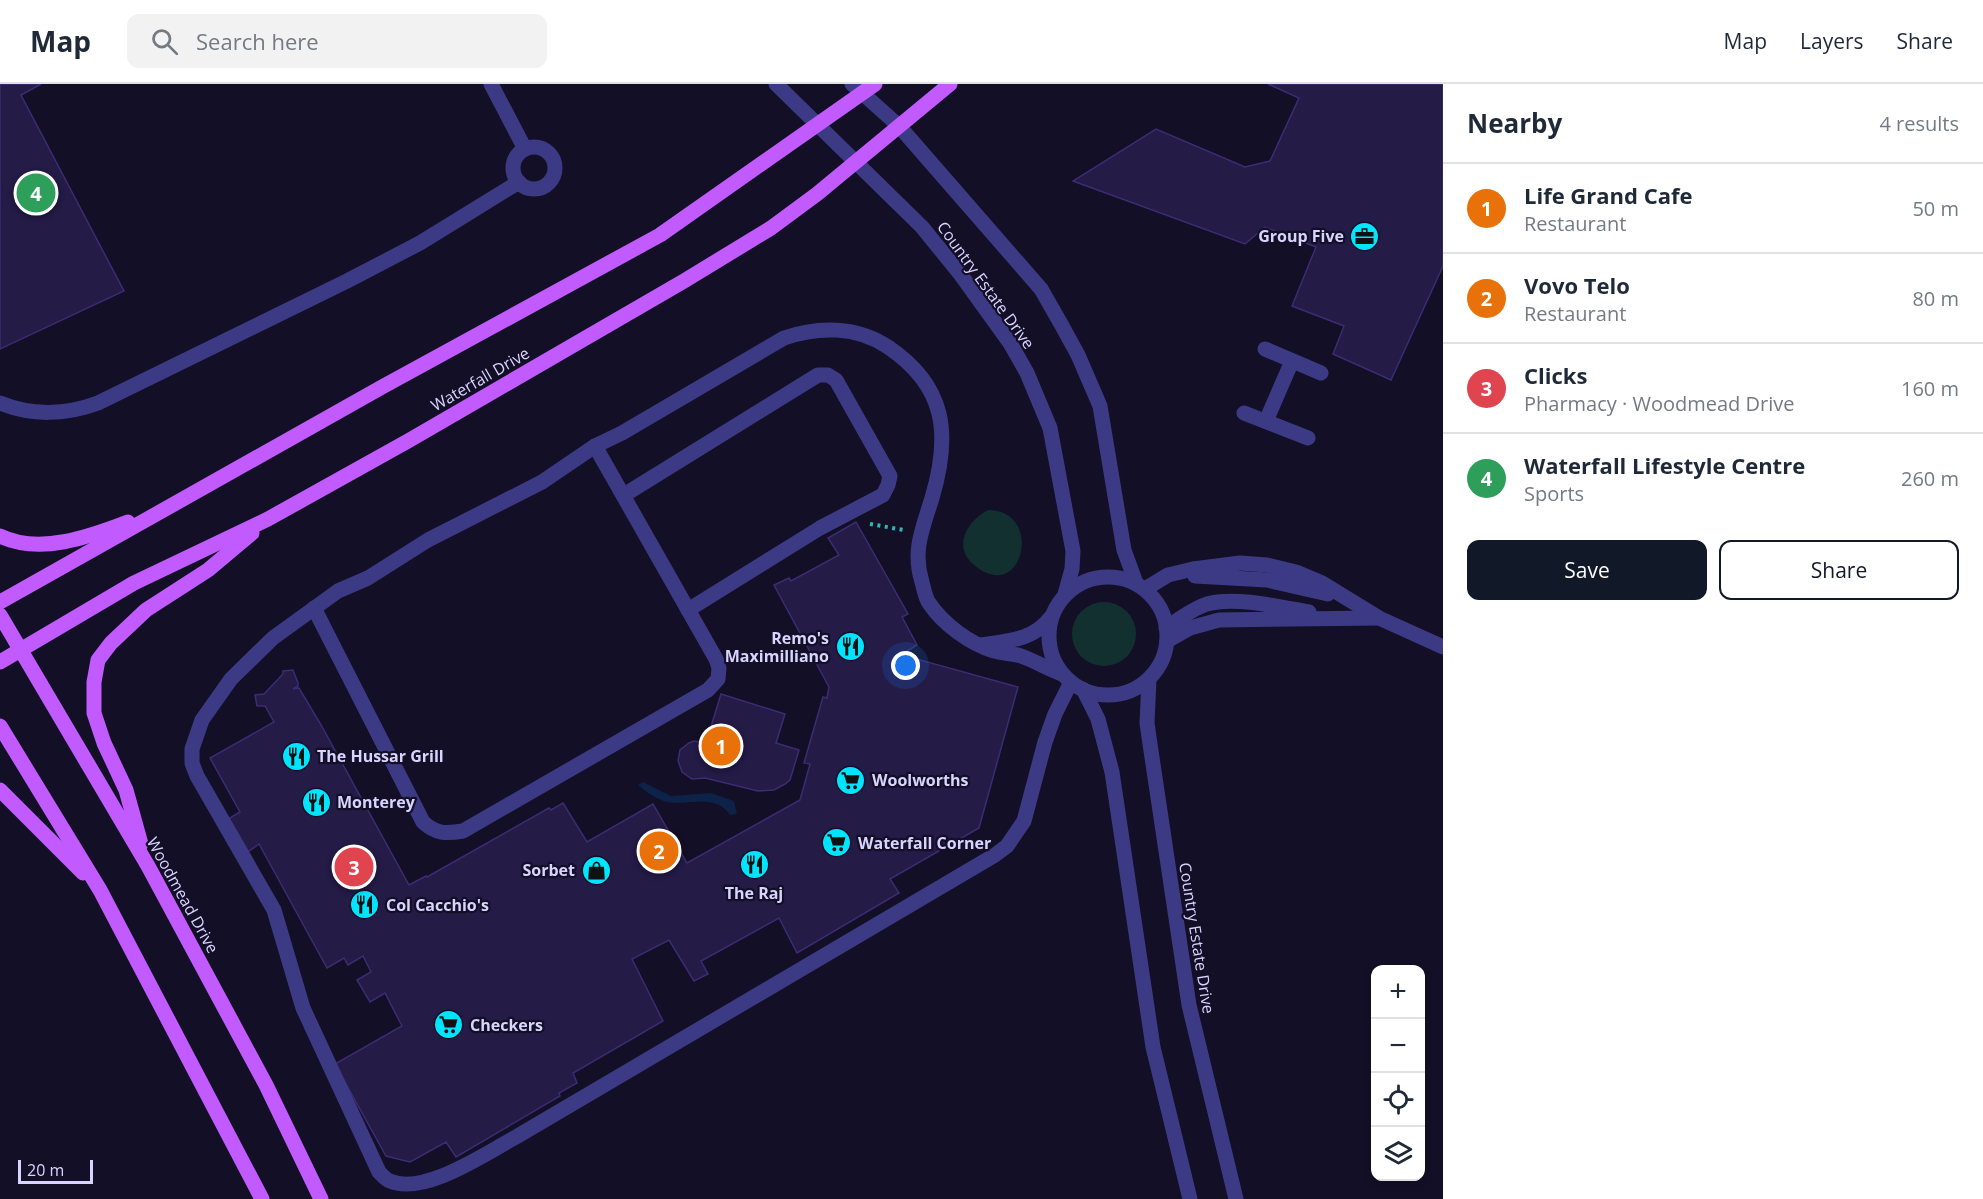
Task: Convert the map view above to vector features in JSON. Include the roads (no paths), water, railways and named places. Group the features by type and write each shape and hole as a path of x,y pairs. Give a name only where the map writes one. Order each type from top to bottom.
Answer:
{"main road":[{"name":"Waterfall Drive","path":"0,662 134,583 268,519 418,435 771,228 818,195 950,84"},
{"path":"0,602 660,235 870,89"},
{"path":"0,536 22,543 43,544 102,532 178,503"},
{"path":"147,866 126,790 104,743 94,713 94,682 98,660 111,643 146,610 208,570 268,519"},
{"name":"Woodmead Drive","path":"0,615 147,866 266,1085 321,1199"},
{"path":"0,726 100,890 262,1199"},
{"path":"0,790 100,890"}],"street":[{"path":"491,84 525,148"},
{"name":"Country Estate Drive","path":"776,84 928,235 1010,343 1027,373 1050,428 1060,473 1073,551 1072,569 1065,594"},
{"name":"Country Estate Drive","path":"852,84 870,89 899,126 1041,289 1078,355 1100,406 1124,550 1141,586"},
{"path":"535,146 548,150 556,163 554,177 543,187 528,188 519,182 513,166 517,154 525,148 535,146"},
{"path":"0,403 15,409 58,412 85,408 114,396 420,243 519,182"},
{"path":"978,645 1024,638 1044,626 1065,594 1081,583 1099,577 1118,577 1141,586 1160,606 1166,620 1167,634 1159,666 1149,679 1135,689 1118,694 1100,694 1021,656 978,645 941,618 928,601 920,576 918,558 920,532 932,497 941,456 943,428 939,411 933,396 904,358 880,342 853,332 828,329 802,332 783,338 622,433 595,446 542,482 428,540 368,578 338,591 273,638 231,679 202,720 192,749 192,764 274,910 303,1008 379,1172 390,1181 402,1183 421,1182 446,1176 995,855 1006,846 1024,821 1045,742 1055,714 1072,682"},
{"path":"1265,349 1321,373"},
{"path":"1266,421 1292,361"},
{"path":"624,495 818,375 828,375 836,380 890,476 883,495 820,528 688,610"},
{"path":"1244,412 1308,438"},
{"path":"314,608 423,822 433,831 447,834 463,831 708,690 718,680 719,668 716,659 595,446"},
{"path":"1141,586 1168,575 1193,569 1228,564 1267,565 1296,572 1323,583 1379,618 1443,647"},
{"path":"1167,634 1198,608 1219,602 1260,603 1348,619 1379,618"},
{"path":"1053,614 1049,629 1049,645 1054,660 1098,719 1112,772 1153,1047 1190,1199"},
{"name":"Country Estate Drive","path":"1149,679 1148,733 1189,1005 1236,1199"}],"water":[{"path":"643,782 671,796 711,793 734,801 737,814 730,815 724,808 709,802 663,801 638,785"}],"place":[{"name":"Waterfall Lifestyle Centre","path":"36,193"},
{"name":"Group Five","path":"1365,236"},
{"name":"Remo's Maximilliano","path":"850,647"},
{"name":"Life Grand Cafe","path":"721,746"},
{"name":"The Hussar Grill","path":"296,756"},
{"name":"Woolworths","path":"851,780"},
{"name":"Monterey","path":"316,802"},
{"name":"Waterfall Corner","path":"837,843"},
{"name":"Vovo Telo","path":"659,851"},
{"name":"The Raj","path":"754,865"},
{"name":"Clicks","path":"354,867"},
{"name":"Sorbet","path":"596,870"},
{"name":"Col Cacchio's","path":"365,905"},
{"name":"Checkers","path":"449,1025"}]}
